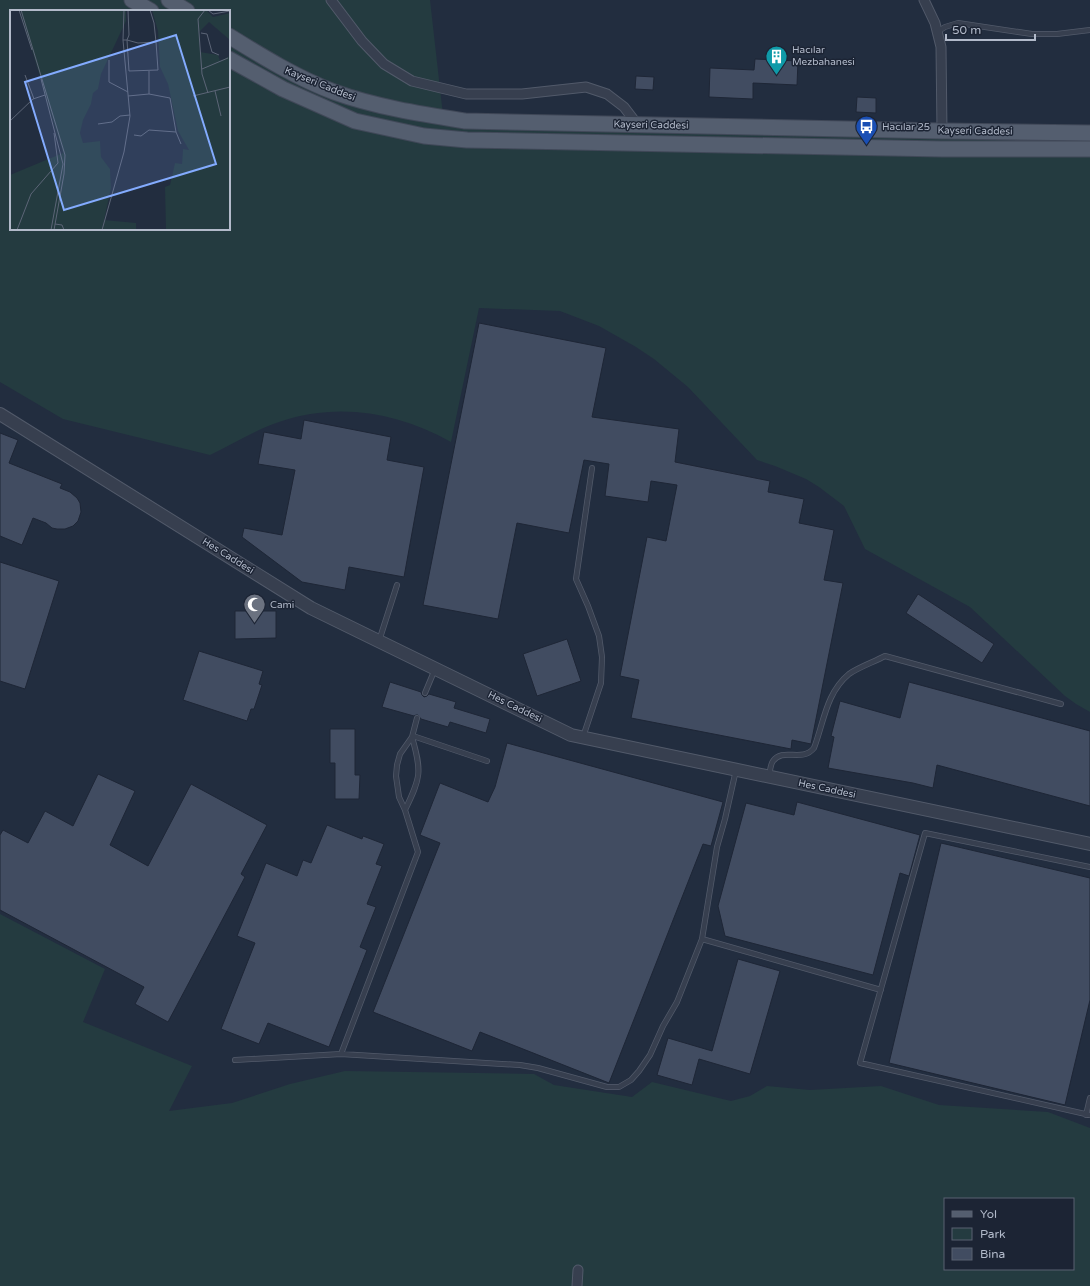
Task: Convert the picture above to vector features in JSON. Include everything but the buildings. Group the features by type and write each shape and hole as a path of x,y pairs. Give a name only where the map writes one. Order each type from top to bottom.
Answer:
{"main road":[{"path":"132,0 149,10"},
{"path":"169,0 185,10"},
{"name":"Kayseri Caddesi","path":"230,37 279,67 332,91 363,101 401,110 465,121 1090,133"},
{"name":"Kayseri Caddesi","path":"230,60 282,89 355,121 424,136 467,140 942,149 1090,149"},
{"path":"942,131 942,149"}],"street":[{"path":"331,0 362,41 384,64 412,81 466,94 522,94 586,87 607,94 624,107 637,124"},
{"path":"924,0 935,23 941,47 942,131"},
{"name":"Hes Caddesi","path":"0,414 311,608 571,735 1090,844"},
{"path":"577,1286 578,1270"}],"lane":[{"path":"937,32 958,23 1032,34 1057,34 1090,30"},
{"path":"583,738 602,683 602,657 599,636 576,579 592,468"},
{"path":"379,641 397,585"},
{"path":"769,776 771,765 776,758 784,755 803,756 811,752 814,748 829,700 837,686 850,674 885,656 1061,704"},
{"path":"425,693 436,669"},
{"path":"341,1054 418,852 400,797 396,776 400,754 412,736 417,718"},
{"path":"412,736 488,761"},
{"path":"405,810 417,784 420,769 412,736"},
{"path":"235,1060 341,1054 520,1065 538,1068 606,1088 619,1087 631,1080 650,1055 663,1026 677,1002 702,939 717,848 736,770"},
{"path":"1090,867 925,833 860,1063 1088,1115 1090,1098"},
{"path":"702,939 881,990"}],"green space":[{"path":"0,0 430,0 444,124 1090,136 1090,712 1065,696 970,607 865,549 844,506 806,479 757,460 688,387 654,359 599,326 560,311 479,308 451,442 410,423 388,417 367,413 323,412 301,416 270,425 210,455 63,419 0,382"},
{"path":"0,914 105,969 83,1022 192,1066 169,1111 232,1103 290,1084 345,1071 534,1074 554,1085 632,1097 652,1082 731,1101 750,1096 767,1086 810,1090 881,1086 939,1105 1048,1112 1090,1128 1090,1286 0,1286"}],"place":[{"name":"Hacılar Mezbahanesi","path":"776,76"},
{"name":"Hacılar 25","path":"866,146"},
{"name":"Cami","path":"255,624"}]}
